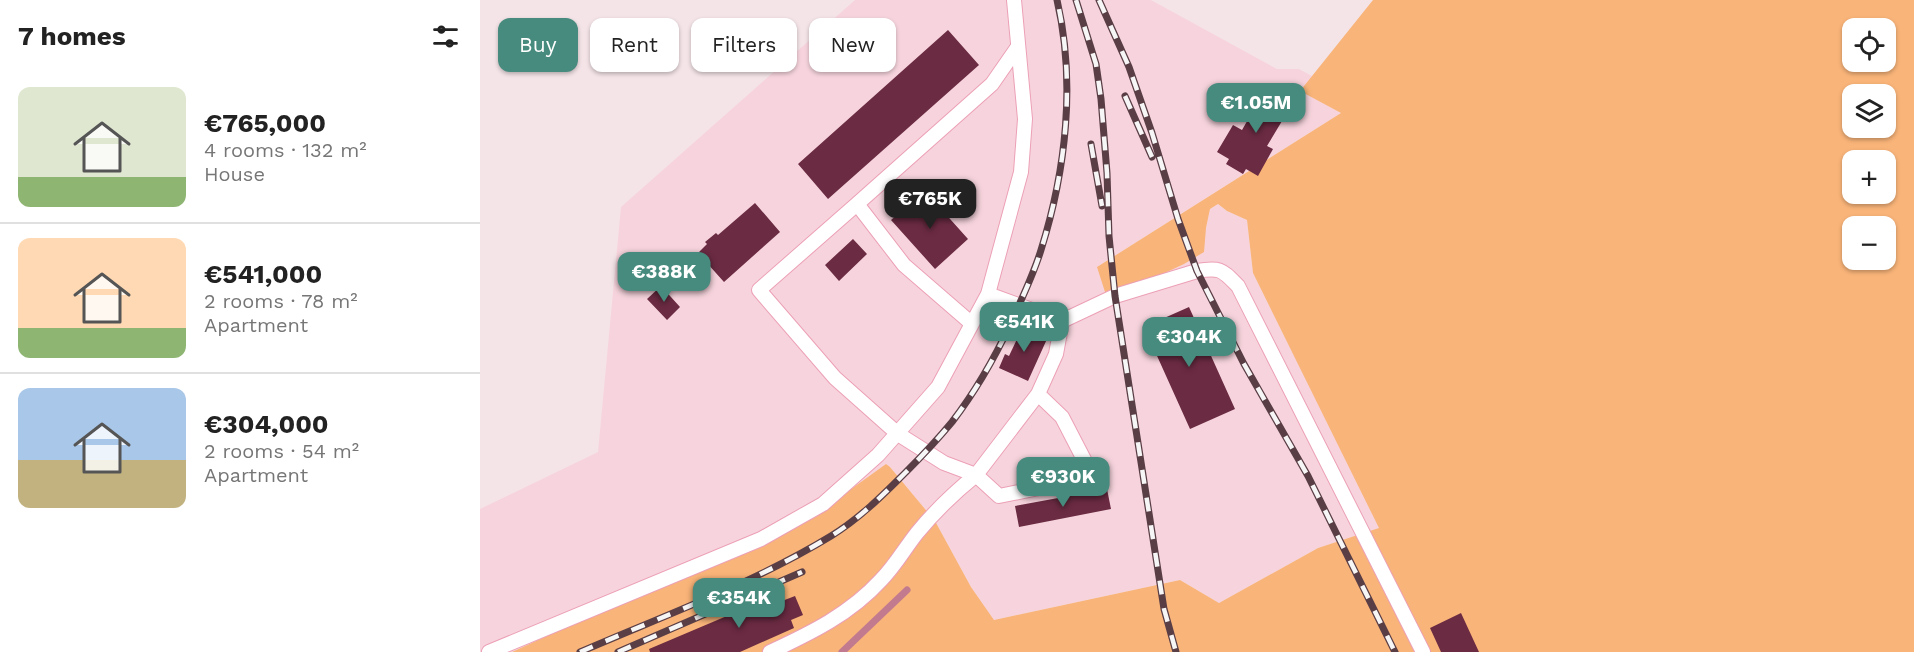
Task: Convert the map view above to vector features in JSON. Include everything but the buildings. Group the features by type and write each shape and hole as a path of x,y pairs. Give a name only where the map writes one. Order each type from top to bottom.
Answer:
{"lane":[{"path":"489,652 761,539 823,504 878,455 938,387 988,294 1021,172 1025,119 1014,0"},
{"path":"1017,48 992,84 954,115 759,290 835,378 898,434 944,463 976,475 999,496 1093,477 1062,417 1038,394"},
{"path":"857,204 904,265 971,323"},
{"path":"988,294 1062,321 1115,296 1197,271 1210,268 1222,270 1238,286 1423,652"},
{"path":"770,652 827,624 856,604 882,580 917,533 950,496 976,475 1038,394 1056,354 1062,321"}],"shaded area":[{"path":"855,0 1151,0 1277,69 1299,69 1312,76 1301,91 1341,113 1097,267 1206,228 1210,209 1218,204 1247,220 1253,273 1380,528 1318,548 1219,603 1180,580 994,620 971,587 935,521 886,465 822,510 512,652 480,652 480,509 598,452 621,207 774,72 797,72 797,51 809,41 809,72 896,72 896,18 835,18"},
{"path":"1373,0 1914,0 1914,652 512,652 822,510 886,464 935,521 971,587 994,620 1180,580 1219,603 1318,548 1379,528 1253,273 1247,220 1218,204 1210,209 1204,252 1126,291 1105,292 1097,267 1341,113 1300,91"}],"waterway":[{"path":"842,652 907,590"}],"railway":[{"path":"580,652 740,584 831,536 889,489 952,422 984,375 1010,325 1034,269 1050,220 1066,126 1066,62 1057,0"},
{"path":"1076,0 1096,64 1101,99 1115,296 1164,609 1176,652"},
{"path":"1099,0 1129,67 1197,271 1244,364 1308,476 1395,652"},
{"path":"1125,96 1152,157"},
{"path":"1091,144 1102,206"},
{"path":"618,652 802,572"}]}
